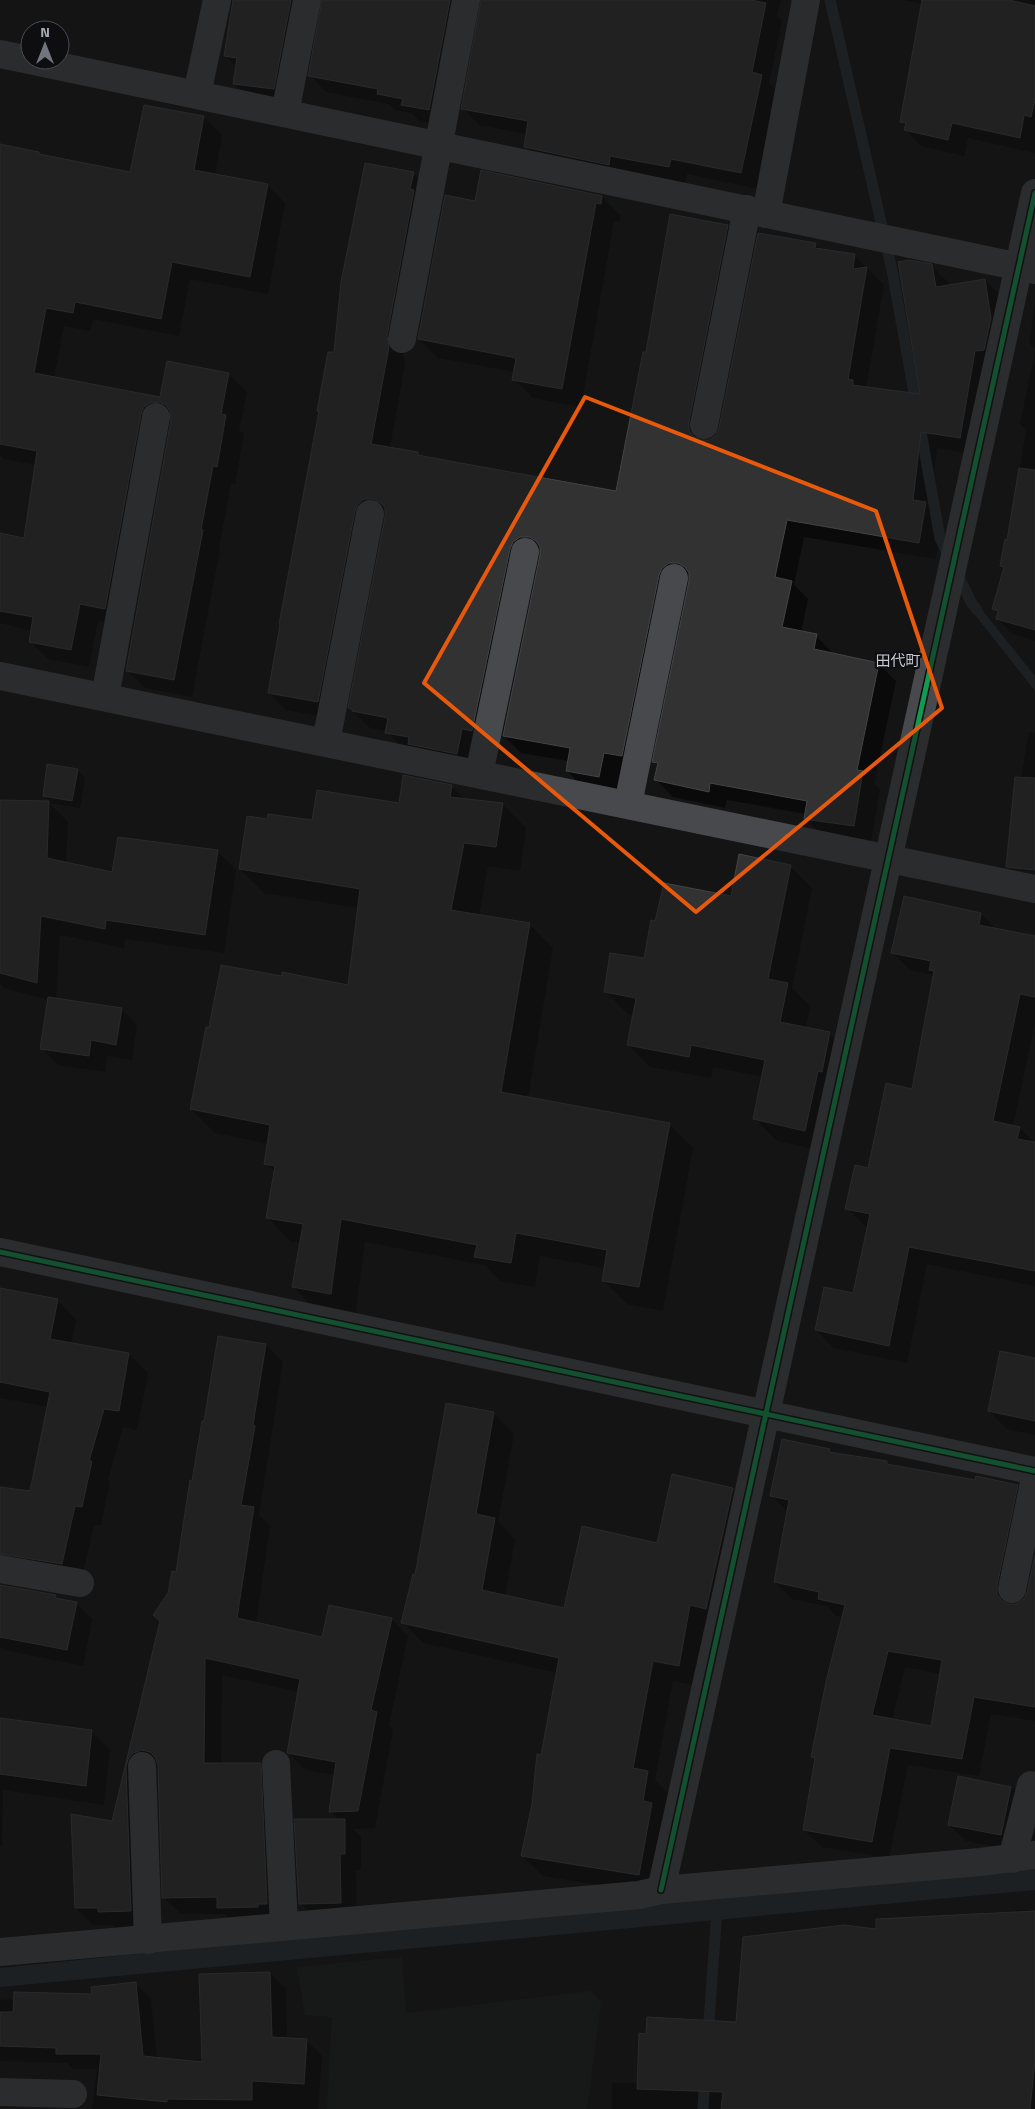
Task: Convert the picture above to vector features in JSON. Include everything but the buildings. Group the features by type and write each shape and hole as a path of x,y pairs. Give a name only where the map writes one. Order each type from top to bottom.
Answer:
{"street":[{"path":"197,94 217,0"},
{"path":"285,113 306,0"},
{"path":"402,339 466,0"},
{"path":"704,425 757,212 806,0"},
{"path":"0,54 1027,268"},
{"path":"661,1890 888,858 1027,268 1035,193"},
{"path":"105,697 156,417"},
{"path":"326,742 370,514"},
{"path":"479,774 525,552"},
{"path":"628,804 674,578"},
{"path":"0,676 1035,889"},
{"path":"0,1252 1035,1471"},
{"path":"1012,1589 1035,1478"},
{"path":"0,1569 80,1583"},
{"path":"276,1764 284,1926"},
{"path":"142,1766 148,1940"},
{"path":"0,1952 639,1895 661,1890 1024,1857 1031,1785"},
{"path":"0,2092 72,2094"}],"highlighted area":[{"path":"585,397 876,511 942,708 696,912 424,683"}],"shaded area":[{"path":"971,596 1035,676 1035,691 965,602"},
{"path":"1035,1869 1035,1890 0,1987 0,1968 392,1928"},
{"path":"402,1957 406,2013 591,1991 601,2002 587,2109 327,2109 332,2017 305,2015 297,1967"}],"waterway":[{"path":"830,0 892,270 940,538 971,602 977,610"},
{"path":"708,2035 717,1910"},
{"path":"703,2109 705,2076"}],"cycle path":[{"path":"661,1890 1035,193"},
{"path":"0,1252 1035,1471"}],"district":[{"name":"田代町","path":"898,660"}]}
